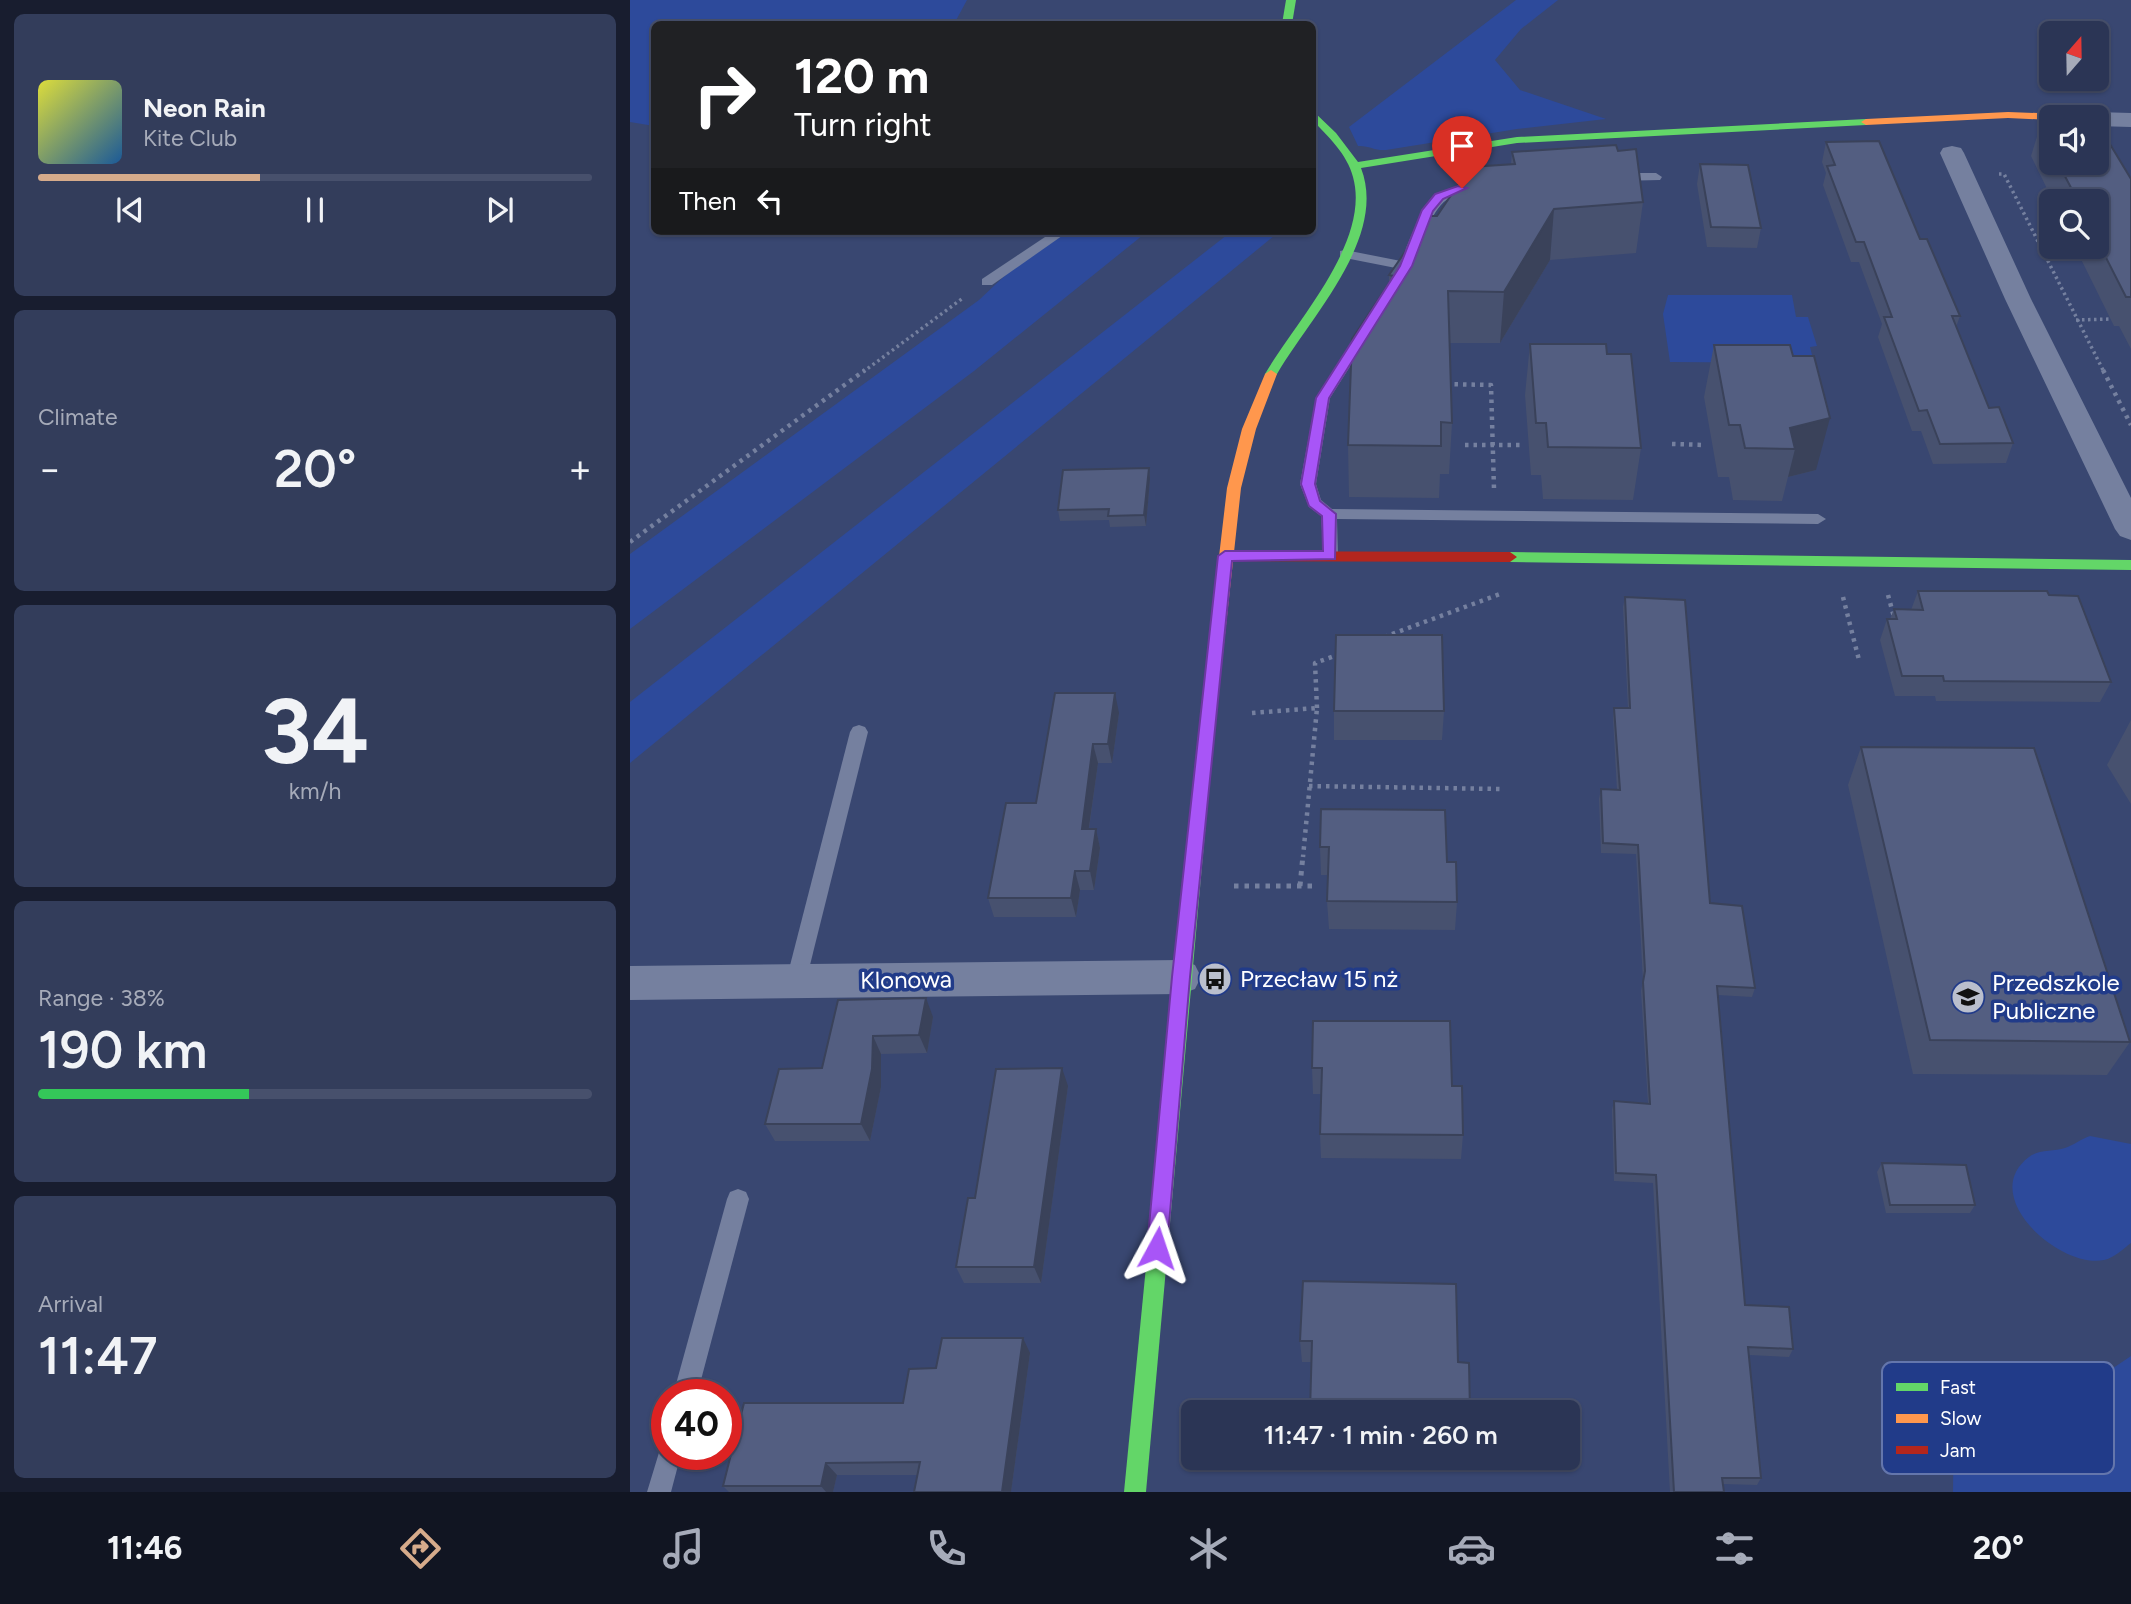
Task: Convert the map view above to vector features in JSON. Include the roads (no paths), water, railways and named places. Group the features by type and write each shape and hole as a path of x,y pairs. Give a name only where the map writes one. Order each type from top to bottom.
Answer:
{"street":[{"path":"1288,21 1291,0"},
{"path":"1354,166 1517,140 2008,115 2039,116"},
{"path":"1135,1492 1181,977 1225,556 1241,455 1262,391 1281,355 1345,254 1363,216 1363,192 1354,166 1339,142 1316,117"},
{"path":"2109,119 2131,120"},
{"path":"1957,164 2018,299 2131,529"},
{"path":"1225,556 1602,556 2131,565"},
{"name":"Klonowa","path":"630,983 1181,977"}],"lane":[{"path":"1598,178 1639,175 1656,177"},
{"path":"1345,254 1402,272 1427,210 1439,196 1462,188 1489,186"},
{"path":"987,282 1057,235"},
{"path":"1371,323 1323,398 1308,484 1314,503 1329,514 1818,519"},
{"path":"1329,514 1330,556"},
{"path":"796,981 859,732"},
{"path":"689,1379 738,1199"},
{"path":"659,1492 665,1470"}],"place":[{"name":"Przecław 15 nż","path":"1215,979"},
{"name":"Przedszkole Publiczne","path":"1968,997"}]}
